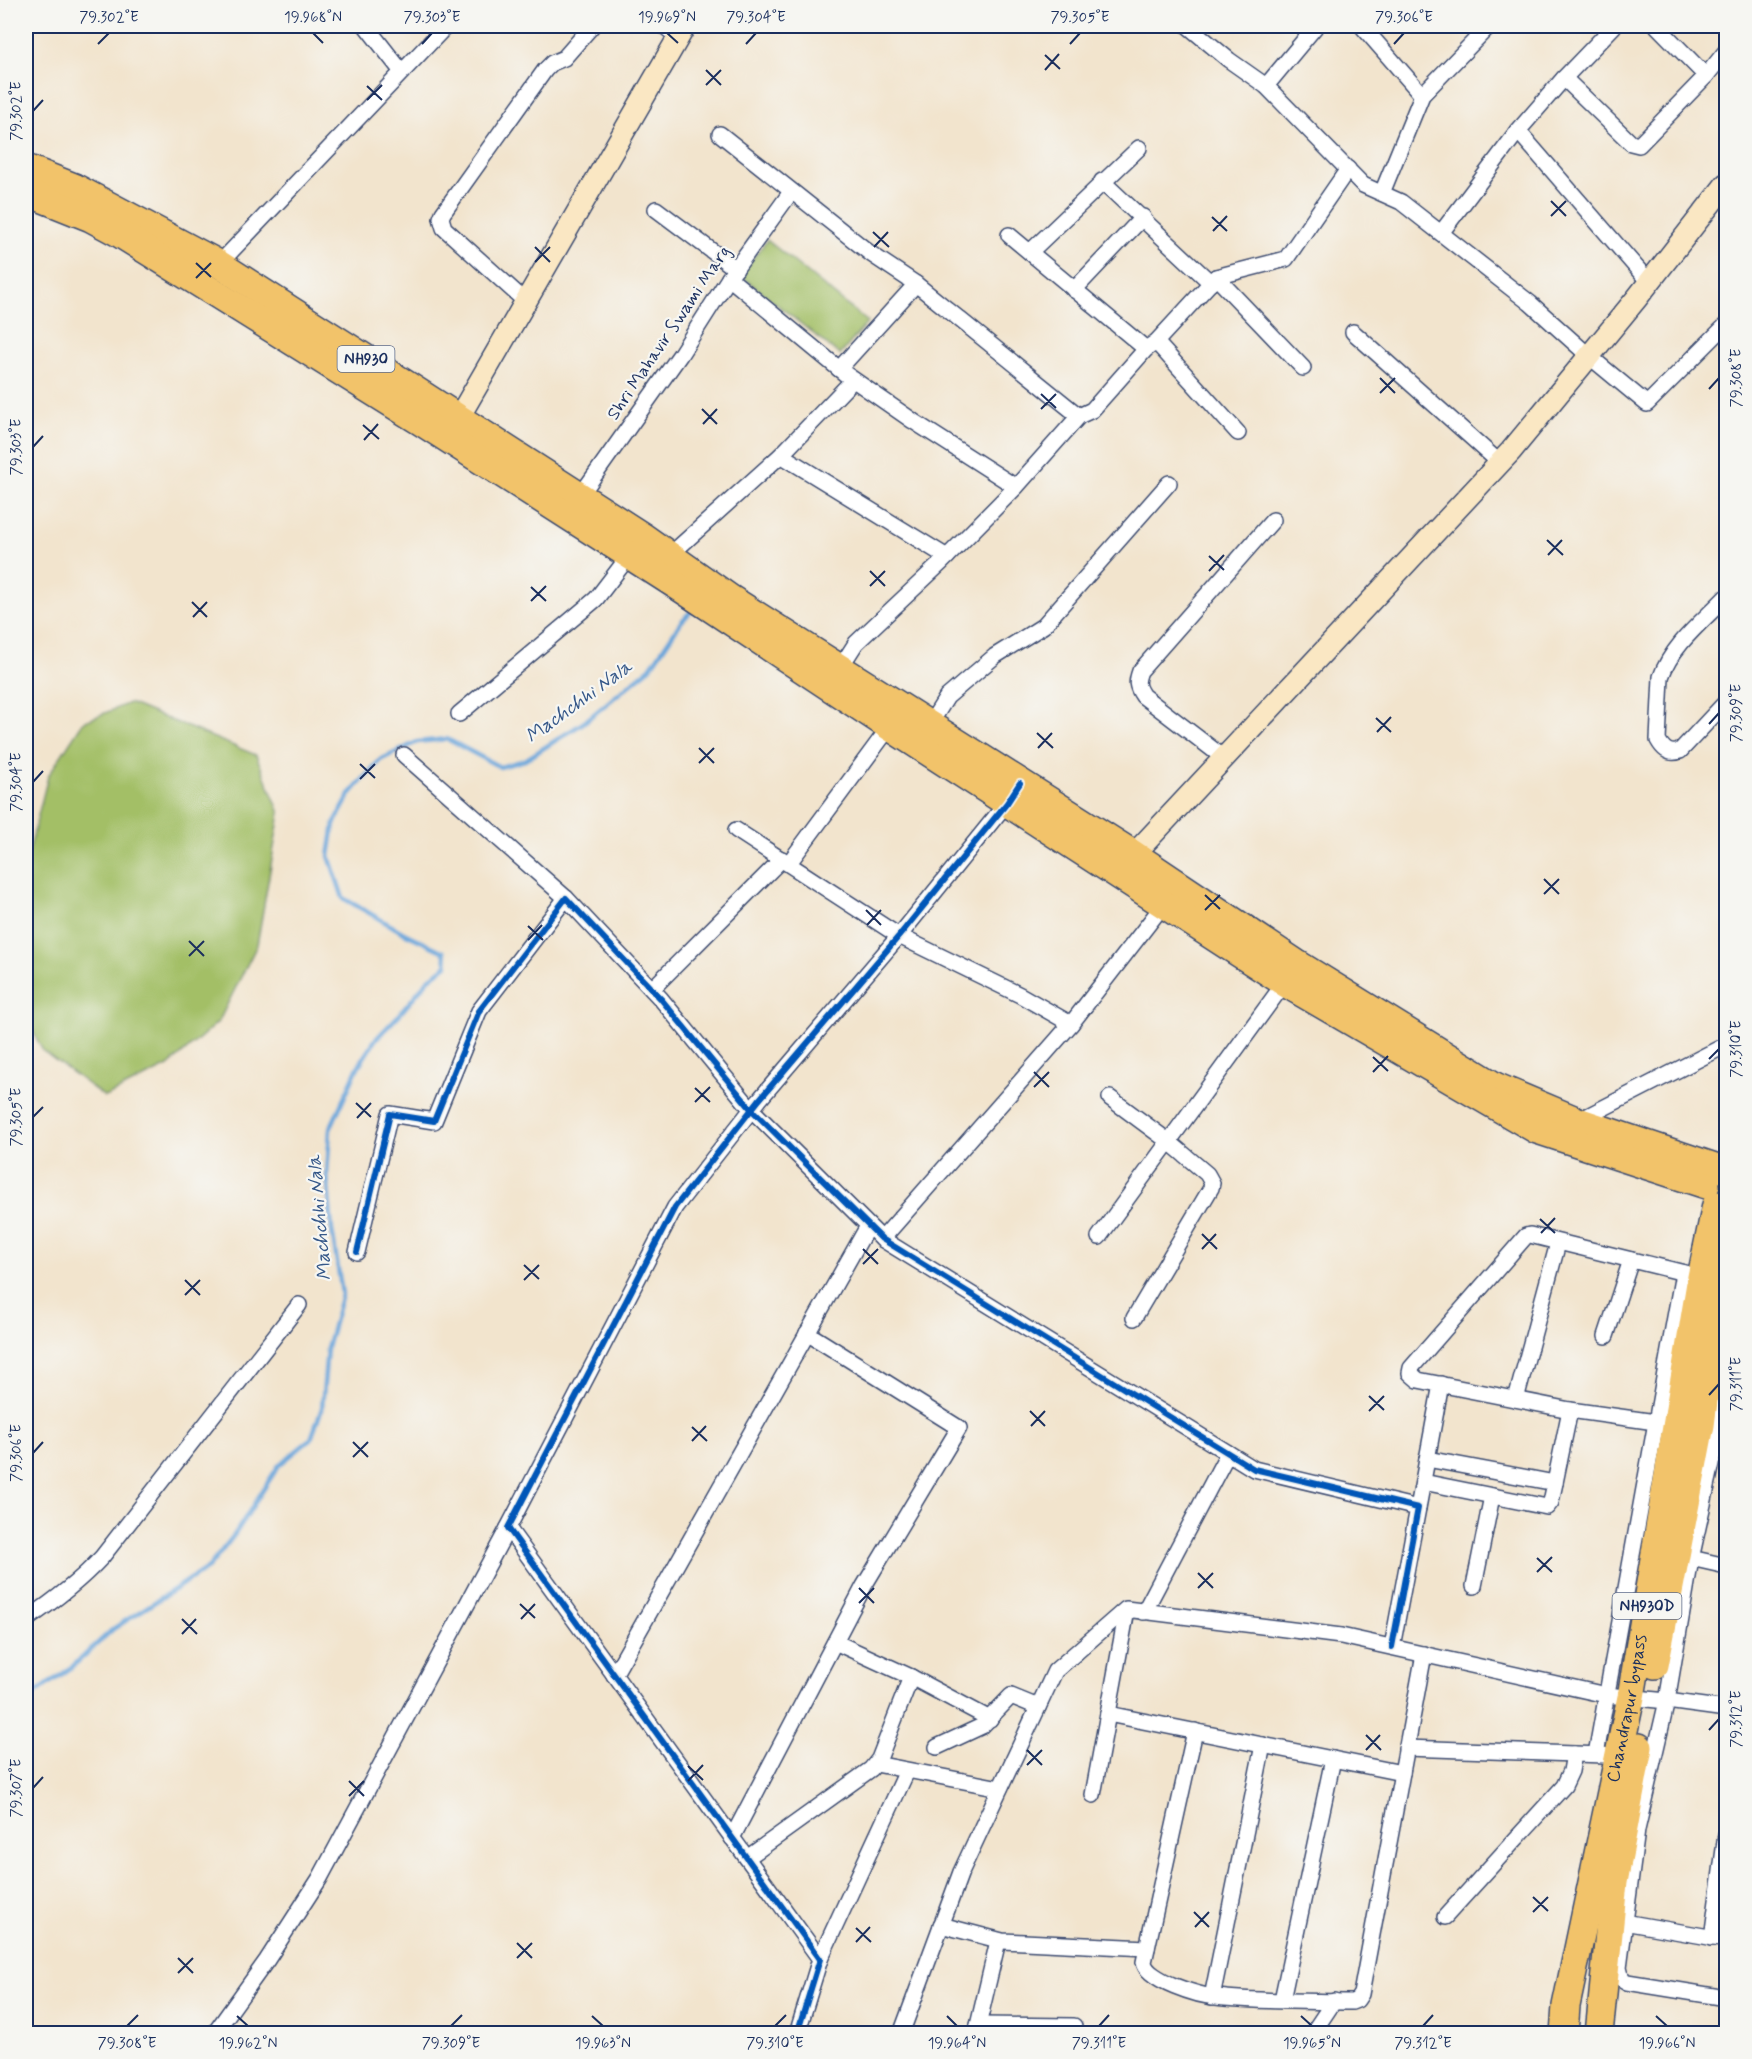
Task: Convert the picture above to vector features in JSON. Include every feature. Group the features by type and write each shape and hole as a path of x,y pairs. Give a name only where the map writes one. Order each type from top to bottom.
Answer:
{"highway":[{"name":"NH930","path":"26,168 74,187 219,264 454,428 629,556 688,580 736,614 1537,1130 1722,1202"},
{"name":"NH930","path":"26,192 117,231 454,428 580,496 670,555 688,580"},
{"name":"NH930","path":"736,614 842,665 897,718 933,717 1014,793"},
{"name":"NH930","path":"1125,864 1164,904 1231,934"},
{"name":"NH930","path":"1291,973 1496,1086 1578,1121 1722,1202"},
{"name":"Chandrapur bypass","path":"1599,2034 1614,1882 1638,1698 1696,1426 1692,1275 1722,1202"},
{"name":"Chandrapur bypass","path":"1564,2034 1566,2006 1607,1755 1638,1698 1684,1557 1696,1426 1722,1202"}],"street":[{"path":"366,26 402,72"},
{"path":"219,264 446,26"},
{"path":"526,302 444,228 441,218 545,70 552,63 564,58 592,26"},
{"path":"1190,26 1230,60 1266,86 1363,185 1401,202 1530,303 1647,404 1726,327"},
{"path":"1266,86 1316,26"},
{"path":"1362,26 1422,95"},
{"path":"1382,194 1422,95 1489,26"},
{"path":"1441,233 1518,131 1564,78 1614,26"},
{"path":"1657,26 1706,76"},
{"path":"454,428 676,29"},
{"path":"1564,78 1631,143 1639,145 1706,76 1726,51"},
{"path":"1518,131 1649,282"},
{"path":"720,134 871,255 916,284 1079,416"},
{"path":"1030,252 1139,148"},
{"path":"842,665 856,643 1016,487 1079,416 1092,410 1213,280 1286,259 1348,169"},
{"path":"1102,181 1213,280 1303,368"},
{"path":"1125,864 1500,463 1649,282 1726,184"},
{"name":"Shri Mahavir Swami Marg","path":"580,496 791,192"},
{"path":"656,209 733,273 853,380 1016,487"},
{"path":"1074,290 1143,217"},
{"path":"1009,235 1074,290 1151,345 1238,433"},
{"path":"839,369 916,284"},
{"path":"1353,332 1500,463"},
{"path":"670,555 781,455 853,380"},
{"path":"781,455 946,557"},
{"path":"933,717 947,697 995,656 1043,626 1169,483"},
{"path":"1224,758 1143,696 1137,688 1137,681 1140,671 1273,520"},
{"path":"459,714 596,599 629,556"},
{"path":"1726,597 1675,651 1664,668 1661,678 1658,740 1661,746 1674,753 1680,751 1726,702"},
{"path":"652,989 785,861 897,718"},
{"path":"404,755 566,898 652,989 752,1110 882,1239 1254,1469 1418,1508"},
{"path":"214,2034 267,1960 320,1878 508,1528 675,1207 752,1110 899,936 1014,793"},
{"path":"736,830 899,936 1020,995 1071,1024"},
{"path":"357,1252 390,1114 434,1121 479,1011 566,898"},
{"path":"882,1239 1071,1024 1164,904"},
{"path":"1099,1237 1291,973"},
{"path":"1578,1121 1726,1045"},
{"path":"1110,1098 1168,1141 1211,1179 1211,1188 1134,1318"},
{"path":"614,1675 868,1226"},
{"path":"1692,1275 1530,1235 1520,1240 1411,1368 1410,1373 1418,1380 1570,1410 1696,1426 1726,1376"},
{"path":"1516,1399 1557,1243"},
{"path":"1606,1336 1631,1260"},
{"path":"26,1620 61,1596 102,1557 299,1305"},
{"path":"732,1838 864,1586 959,1428 807,1333"},
{"path":"1392,1647 1441,1384"},
{"path":"1423,1482 1547,1507 1551,1502 1570,1410"},
{"path":"1144,1612 1228,1453"},
{"path":"1427,1459 1555,1483"},
{"path":"1474,1586 1492,1496"},
{"path":"508,1528 820,1959"},
{"path":"1684,1557 1726,1566"},
{"path":"901,2034 961,1872 1055,1671 1127,1610 1341,1636 1638,1698 1726,1709"},
{"path":"1093,1795 1127,1610"},
{"path":"835,1642 911,1677 990,1719"},
{"path":"1195,1731 1144,1962 1145,1968 1149,1973 1175,1986 1212,1997 1352,2002 1357,2000 1361,1994 1424,1654"},
{"path":"747,1858 876,1764 911,1677"},
{"path":"937,1747 977,1730 1011,1696 1038,1707"},
{"path":"1638,1698 1638,1830 1619,1968 1622,1979 1627,1982 1726,1998"},
{"path":"1108,1714 1402,1773"},
{"path":"1212,1997 1263,1745"},
{"path":"1406,1748 1607,1755"},
{"path":"1445,1917 1564,1786 1571,1771 1574,1754"},
{"path":"1282,2000 1334,1760"},
{"path":"876,1764 1000,1788"},
{"path":"797,2034 820,1959 907,1771"},
{"path":"1624,1922 1719,1939 1726,1834"},
{"path":"941,1925 998,1941 1147,1948"},
{"path":"998,1941 977,2029 1074,2026"},
{"path":"1312,2034 1334,2001"}],"green space":[{"path":"767,240 868,322 840,355 740,275"},
{"path":"129,703 256,755 280,813 257,945 219,1021 168,1066 105,1097 43,1051 26,1018 26,863 48,776 83,722"}],"waterway":[{"name":"Machchhi Nala","path":"26,1700 72,1667 113,1629 209,1567 235,1534 279,1465 311,1439 322,1408 327,1348 342,1294 332,1230 327,1174 330,1129 358,1067 375,1040 428,980 447,965 444,952 404,933 343,898 329,856 334,824 351,793 380,760 417,742 447,739 500,767 525,760 583,723 650,668 681,622 695,607"}],"cycle path":[{"path":"797,2034 820,1959 508,1528 675,1207 759,1100 899,936 1007,803 1020,783"},
{"path":"357,1252 390,1114 434,1121 479,1011 566,898 661,999 752,1110 882,1239 1254,1469 1418,1508 1392,1647"}]}
